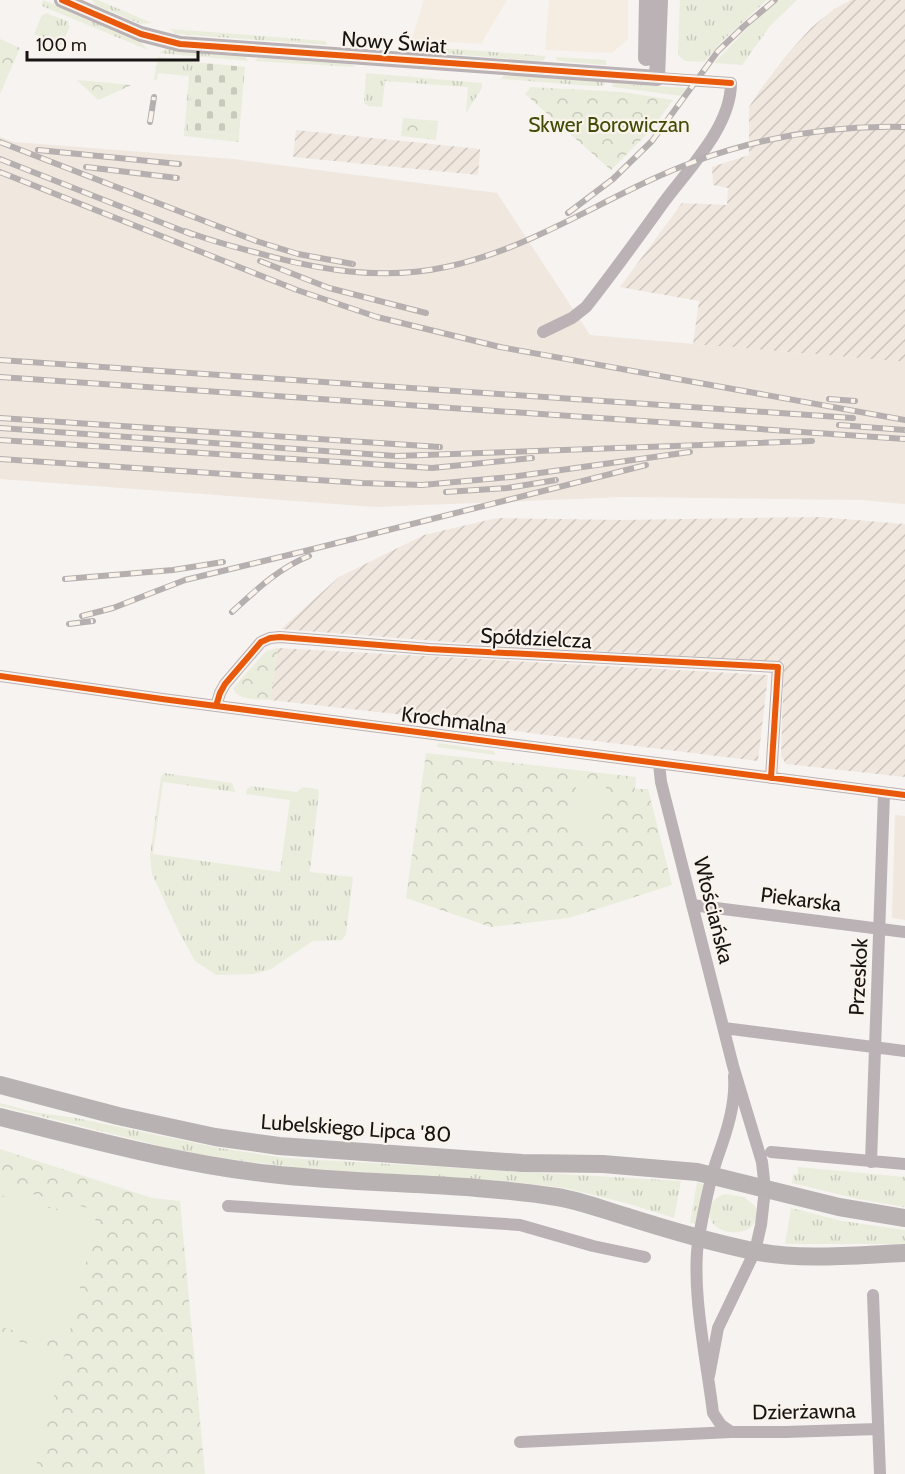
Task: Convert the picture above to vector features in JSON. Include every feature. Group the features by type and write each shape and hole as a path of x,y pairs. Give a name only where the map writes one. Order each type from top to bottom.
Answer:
{"main road":[{"name":"Lubelskiego Lipca '80","path":"0,1085 140,1121 215,1137 279,1146 690,1171 765,1189"},
{"path":"0,1117 144,1153 272,1174 498,1190 558,1197 586,1203 699,1239 755,1251 810,1256 905,1253"},
{"path":"765,1189 851,1209 905,1218"}],"street":[{"name":"Nowy Świat","path":"62,0 141,34 180,44 731,83 728,107 696,161 677,183 606,282 586,307 573,318 543,332"},
{"path":"648,0 651,77"},
{"path":"651,77 660,0"},
{"name":"Spółdzielcza","path":"216,706 225,684 261,642 270,638 429,649 778,667 771,778"},
{"name":"Krochmalna","path":"0,676 905,795"},
{"name":"Włościańska","path":"659,764 660,782 733,1066 762,1162 765,1189 761,1226 755,1251"},
{"name":"Przeskok","path":"871,1162 884,793"},
{"name":"Piekarska","path":"692,904 905,932"},
{"path":"724,1028 905,1051"},
{"name":"Włościańska","path":"699,1239 731,1112 733,1066"},
{"path":"771,1152 905,1164"},
{"path":"228,1206 520,1225 593,1246 645,1257"},
{"path":"699,1239 698,1288 713,1413 721,1425 731,1432"},
{"path":"709,1376 718,1328 755,1251"},
{"path":"873,1295 880,1474"},
{"name":"Dzierżawna","path":"520,1442 731,1432 878,1429"}],"shaded area":[{"path":"424,0 507,0 481,44 412,39"},
{"path":"549,0 628,0 628,39 612,53 545,50"},
{"path":"851,0 905,0 905,362 693,344 699,301 620,287 682,203 727,205 728,188 713,185 712,167 749,155 749,107 760,90 811,28 834,9"},
{"path":"296,130 480,149 478,175 293,157"},
{"path":"0,137 14,142 233,159 497,193 590,335 905,362 905,504 861,500 624,497 375,507 0,479"},
{"path":"819,517 905,524 905,777 786,764 781,756 784,662 476,644 281,629 339,577 424,535 497,518 621,520"},
{"path":"278,648 768,675 758,761 413,716 270,700"},
{"path":"895,815 905,816 905,920 892,918"}],"green space":[{"path":"43,0 141,42 148,50 42,6"},
{"path":"92,0 98,0 152,23 141,24 95,5"},
{"path":"680,0 767,0 723,40 704,62 685,61 678,55"},
{"path":"780,0 797,0 770,26 742,65 714,63 755,20"},
{"path":"46,13 69,22 70,26 61,46 34,34 42,15"},
{"path":"170,29 326,41 327,45 175,34"},
{"path":"0,39 20,48 0,94"},
{"path":"428,47 546,56 544,60 539,61 426,52"},
{"path":"165,49 245,56 248,61 159,53"},
{"path":"158,57 194,62 188,130 239,135 239,142 184,136 189,76 158,73 157,80 154,80"},
{"path":"258,57 350,63 355,67 255,61"},
{"path":"555,57 605,60 606,65 558,61"},
{"path":"194,62 245,67 239,135 188,130"},
{"path":"366,73 482,83 482,88 466,113 468,87 385,81 382,107 368,106 364,103"},
{"path":"504,75 605,82 603,86 593,86 501,79"},
{"path":"77,80 132,85 98,100"},
{"path":"612,83 688,88 682,96 613,87"},
{"name":"Skwer Borowiczan","path":"531,87 622,92 673,100 652,129 611,170 525,94"},
{"path":"403,118 438,121 436,140 401,136"},
{"path":"278,648 270,700 243,697 235,692 233,688 266,651"},
{"path":"438,743 494,751 495,755 437,747"},
{"path":"426,753 636,777 635,789 648,789 672,885 569,918 491,927 406,898"},
{"path":"164,773 232,783 235,792 163,782 153,854 280,872 290,800 246,794 247,789 251,786 297,792 303,787 317,789 319,792 310,872 353,877 346,934 342,940 313,941 271,969 254,974 216,975 195,961 152,874 150,856 161,777"},
{"path":"578,777 607,782 596,844 567,839"},
{"path":"0,1103 34,1112 76,1118 219,1148 285,1158 681,1181 674,1218 565,1188 515,1182 302,1168 220,1158 185,1152 0,1106"},
{"path":"0,1149 152,1198 180,1201 205,1474 0,1474"},
{"path":"798,1167 905,1177 905,1207 858,1199 792,1183 793,1174 798,1174"},
{"path":"697,1182 705,1185 696,1224 690,1223"},
{"path":"0,1186 96,1210 94,1218 0,1195"},
{"path":"726,1194 744,1197 755,1206 756,1218 752,1226 744,1231 724,1231 710,1219 712,1203"},
{"path":"0,1196 96,1220 67,1343 0,1327"},
{"path":"791,1208 842,1221 905,1230 905,1244 785,1244"},
{"path":"0,1337 65,1353 34,1474 0,1467"}],"railway":[{"path":"568,213 613,179 652,141 718,51 775,0"},
{"path":"150,122 154,97"},
{"path":"185,231 245,250 302,264 350,272 422,271 446,267 511,247 665,174 696,161 747,145 799,134 852,128 905,127"},
{"path":"0,142 256,241 298,254 353,264"},
{"path":"38,150 179,164"},
{"path":"0,159 193,235"},
{"path":"86,167 177,178"},
{"path":"0,172 297,290 377,317 500,347 905,420"},
{"path":"260,261 329,288 426,313"},
{"path":"0,360 853,418"},
{"path":"0,377 905,439"},
{"path":"829,399 855,401"},
{"path":"0,418 440,447"},
{"path":"839,425 905,430"},
{"path":"0,428 396,456 812,441"},
{"path":"0,440 432,468 532,458"},
{"path":"0,459 422,485 511,477 690,452"},
{"path":"82,616 113,608 185,580 646,465"},
{"path":"446,492 507,488 556,480"},
{"path":"232,612 278,573 309,556"},
{"path":"65,579 173,570 223,562"},
{"path":"69,624 93,621"}],"cycle path":[{"path":"62,0 141,34 180,44 731,83"},
{"path":"216,706 225,684 261,642 280,637 429,649 778,667 771,778"},
{"path":"0,676 905,795"}]}
